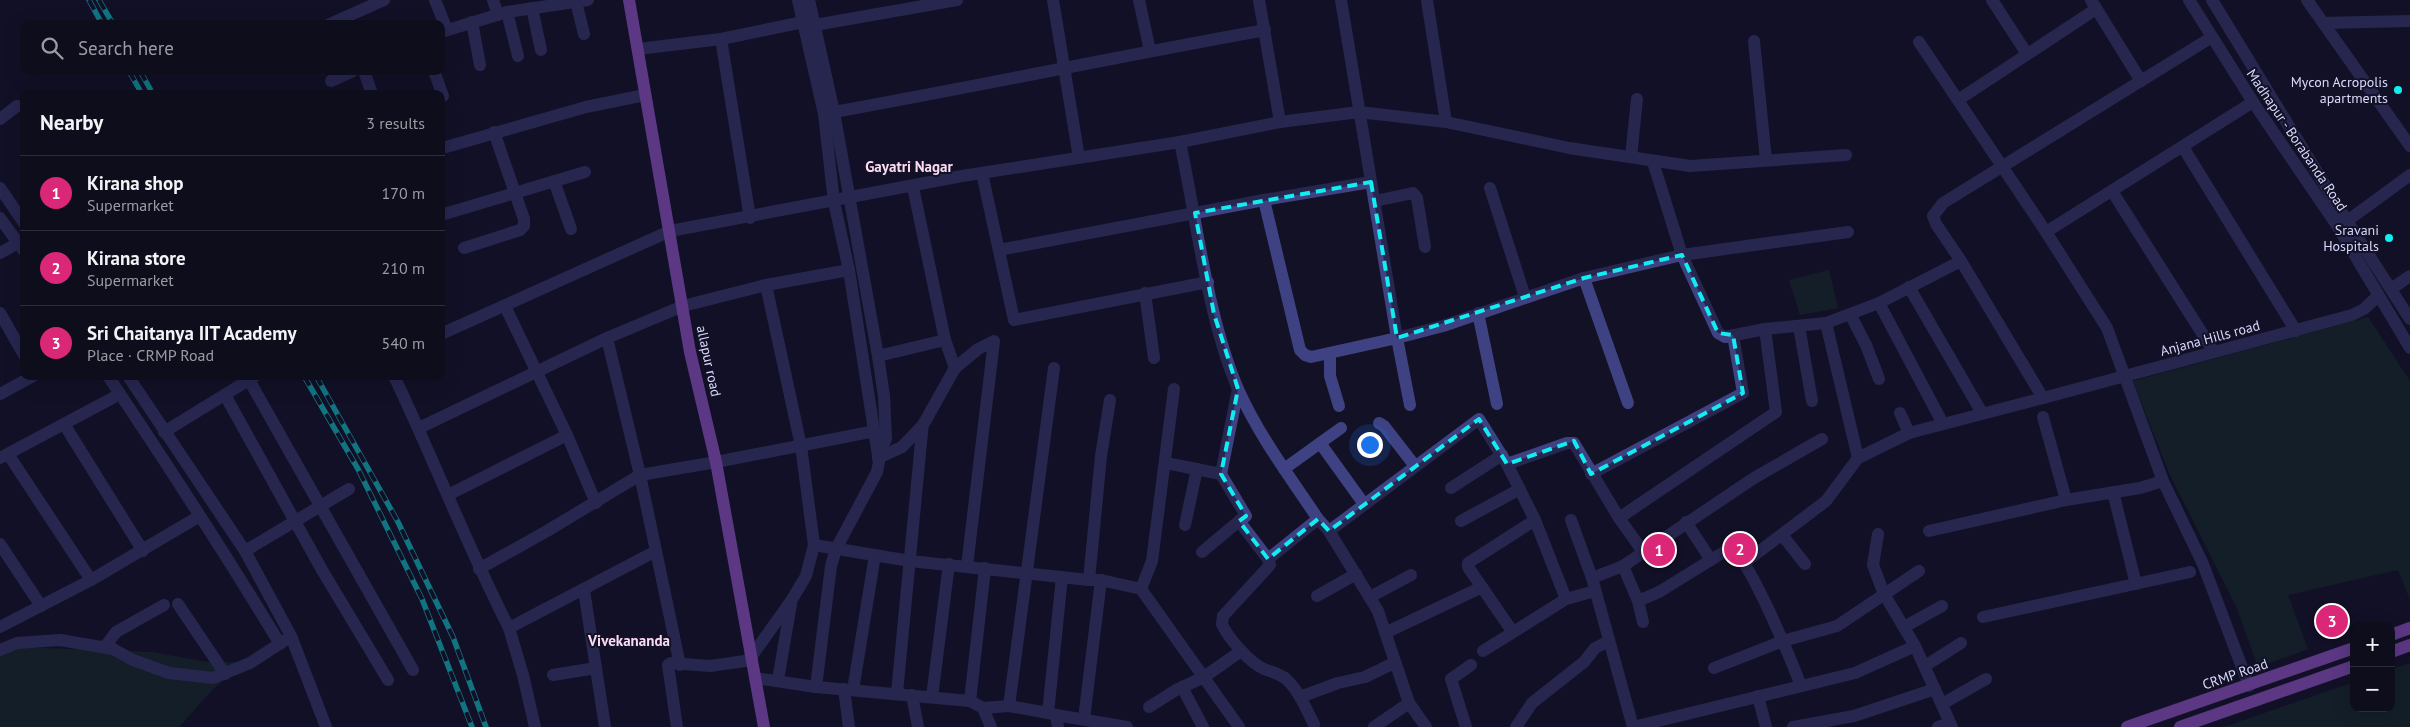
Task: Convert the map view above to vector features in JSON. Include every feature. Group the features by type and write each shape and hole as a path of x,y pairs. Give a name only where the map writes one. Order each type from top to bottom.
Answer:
{"main road":[{"name":"allapur road","path":"630,1 690,352 716,462 764,727"},
{"path":"2395,633 2410,628"},
{"path":"2395,651 2410,645"},
{"name":"CRMP Road","path":"2126,727 2350,649"},
{"path":"2180,727 2351,667"}],"street":[{"path":"339,20 384,0"},
{"path":"435,0 441,20"},
{"path":"493,0 503,13 518,56"},
{"path":"798,0 809,23 834,112 878,356 884,396 886,439 878,462 836,549 831,566 816,687"},
{"path":"809,0 809,23 824,114 834,202 849,270 875,431 878,462"},
{"path":"638,49 721,39 957,0"},
{"path":"1053,0 1079,158"},
{"path":"1139,0 1150,51"},
{"path":"1259,0 1280,122"},
{"path":"1341,0 1397,338 1410,405"},
{"path":"1427,0 1446,122"},
{"path":"1992,0 2026,54"},
{"name":"Madhapur - Borabanda Road","path":"2190,0 2253,102 2338,227 2410,348"},
{"path":"2212,0 2347,221 2410,318"},
{"path":"2307,0 2410,146"},
{"path":"445,31 503,13 582,1 584,34"},
{"path":"1958,100 2026,54 2094,4 2141,81"},
{"path":"532,8 540,50"},
{"path":"2323,23 2410,21"},
{"path":"472,22 480,65"},
{"path":"834,112 1265,30"},
{"path":"2043,398 1961,261 1936,224 1934,216 1943,203 2212,38"},
{"path":"721,39 750,218"},
{"path":"1754,41 1766,160"},
{"path":"1919,42 2046,232 2107,328 2163,481 2203,564 2249,686"},
{"path":"331,81 344,75"},
{"path":"365,75 371,90"},
{"path":"435,75 441,90"},
{"path":"446,147 586,107 645,95"},
{"path":"1631,157 1638,99"},
{"path":"2046,232 2253,102"},
{"path":"0,119 17,106"},
{"path":"445,328 505,306 670,231 750,218 982,173 1180,142 1280,122 1359,112 1446,122 1568,148 1690,166 1846,155"},
{"path":"464,248 520,230 524,226 524,219 494,132"},
{"path":"1180,142 1214,314 1238,389 1261,435 1318,519 1329,531 1378,611 1409,703 1426,727"},
{"path":"2183,147 2296,331"},
{"path":"1653,162 1682,255 1718,333 1724,337 1765,329 1826,323 1879,303 1961,261"},
{"path":"445,214 585,172"},
{"path":"982,173 1014,320 1208,282"},
{"path":"2347,221 2410,175"},
{"path":"554,181 571,229"},
{"path":"999,250 1264,200 1371,182"},
{"path":"912,187 945,340 955,368"},
{"path":"0,188 20,217"},
{"path":"1490,188 1525,297"},
{"path":"2112,191 2214,352"},
{"path":"1375,201 1413,193 1417,198 1425,246"},
{"path":"1264,200 1300,350 1305,355 1311,357 1397,338 1478,314 1584,278 1682,255 1848,232"},
{"path":"0,218 20,246"},
{"path":"0,253 20,247"},
{"path":"419,428 607,338 683,306 766,285 849,270"},
{"path":"2391,289 2410,276"},
{"path":"1584,278 1628,403"},
{"path":"677,727 668,668 671,663 710,666 751,658 792,601 806,576 814,545 801,446 766,285"},
{"path":"1909,287 1982,413"},
{"path":"1145,294 1154,358"},
{"name":"Anjana Hills road","path":"1858,458 1909,433 2358,313 2378,296"},
{"path":"1879,303 1944,424"},
{"path":"505,306 567,434 596,503"},
{"path":"0,313 20,348"},
{"path":"1478,314 1497,404"},
{"path":"1850,314 1866,345 1879,379"},
{"path":"1744,563 1826,501 1858,458 1826,323"},
{"path":"1799,326 1812,401"},
{"path":"1619,518 1776,412 1765,329"},
{"path":"1591,474 1742,393 1733,335"},
{"path":"607,338 640,475 680,665"},
{"path":"878,356 945,340"},
{"path":"878,462 902,447 923,425 955,368 978,349 994,341 967,566"},
{"path":"1330,353 1330,376 1339,406"},
{"path":"1009,706 1054,368"},
{"path":"0,394 26,380"},
{"path":"111,380 198,517 227,558 280,644"},
{"path":"131,380 245,551 291,636 326,727"},
{"path":"164,432 249,380"},
{"path":"253,380 318,506 413,670"},
{"path":"396,380 419,428 479,569 510,628 523,675 534,727"},
{"path":"1142,589 1152,561 1174,389"},
{"path":"1202,552 1246,516 1220,474 1238,389"},
{"path":"91,580 4,456 120,394"},
{"path":"225,395 322,570 388,680"},
{"path":"1084,719 1095,580 1101,456 1110,400"},
{"path":"1900,413 1909,433"},
{"path":"2042,417 2066,500"},
{"path":"1329,531 1478,419 1505,460 1520,489 1535,520 1566,599"},
{"path":"1379,423 1384,426 1415,466"},
{"path":"64,424 143,551"},
{"path":"897,693 923,425"},
{"path":"1284,469 1341,428"},
{"path":"479,569 596,503 640,475 875,431"},
{"path":"448,495 567,434"},
{"path":"1483,651 1512,631 1624,566 1686,522 1754,478 1822,439"},
{"path":"1451,488 1505,460 1570,442 1576,446 1591,474 1644,553"},
{"path":"1320,444 1364,504"},
{"path":"1166,463 1220,474"},
{"path":"1185,525 1197,469"},
{"path":"1929,530 2066,500 2140,488 2163,481"},
{"path":"245,551 294,520 349,489"},
{"path":"1461,521 1520,489"},
{"path":"2113,492 2136,584"},
{"path":"0,627 91,580 198,517"},
{"path":"1268,559 1318,519"},
{"path":"1512,631 1468,567 1471,559 1535,520"},
{"path":"1571,520 1593,585 1633,727 1856,673 1915,646"},
{"path":"1239,521 1268,559 1270,565 1223,616 1222,624 1224,630 1241,650 1262,669 1278,673 1287,680 1300,697 1313,726"},
{"path":"1686,522 1711,560"},
{"path":"1878,534 1873,565 1884,594 1925,666 1942,704 1947,726"},
{"path":"1782,535 1805,564"},
{"path":"814,545 910,561 1095,580 1142,589 1239,727"},
{"path":"0,546 41,606"},
{"path":"1638,601 1659,592 1732,549 1744,563 1783,641 1802,686"},
{"path":"510,628 656,551"},
{"path":"849,727 848,690 875,555"},
{"path":"932,697 949,564"},
{"path":"1624,566 1638,601 1643,622"},
{"path":"970,701 985,568"},
{"path":"1714,668 1783,641 1837,626 1920,571"},
{"path":"1983,617 2190,572"},
{"path":"1317,596 1356,574"},
{"path":"1370,597 1411,575"},
{"path":"1054,718 1062,577"},
{"path":"1385,633 1482,587"},
{"path":"584,590 605,727"},
{"path":"778,680 792,601"},
{"path":"178,604 225,674"},
{"path":"105,647 116,632 164,605"},
{"path":"1904,627 1942,606"},
{"path":"0,650 17,643 37,640 60,640 105,647 133,660 169,673 213,678 250,663 291,636"},
{"path":"1516,727 1532,703 1584,662 1595,648 1609,641"},
{"path":"1925,666 1961,643"},
{"path":"1150,707 1182,687 1204,677 1241,650"},
{"path":"1300,697 1338,683 1365,677 1394,663"},
{"path":"1466,727 1451,679 1472,665"},
{"path":"553,675 596,668"},
{"path":"755,678 816,687 970,701 984,708 1009,706 1054,718 1084,719 1126,727"},
{"path":"1942,704 1986,679"},
{"path":"1182,687 1203,727"},
{"path":"1794,727 1854,716 1935,689"},
{"path":"912,695 918,727"},
{"path":"1758,696 1766,727"},
{"path":"1374,727 1409,703"},
{"path":"984,708 991,727"}],"highlighted area":[{"path":"1371,182 1397,338 1584,278 1682,255 1718,333 1733,335 1743,393 1591,474 1574,441 1507,464 1479,419 1329,531 1318,519 1268,559 1239,521 1246,516 1221,474 1238,389 1214,314 1195,213"}],"green space":[{"path":"1829,270 1838,308 1800,315 1789,280"},
{"path":"2368,317 2410,381 2410,600 2398,570 2288,595 2308,649 2258,667 2236,606 2169,473 2133,381"},
{"path":"14,647 152,652 208,662 245,662 212,690 179,727 0,727 0,655"},
{"path":"2410,663 2410,727 2224,727 2350,683 2350,712 2395,712 2395,668"}],"railway":[{"path":"89,0 100,20"},
{"path":"99,0 111,20"},
{"path":"131,75 140,90"},
{"path":"142,75 151,90"},
{"path":"306,380 358,469 422,599 472,727"},
{"path":"318,380 398,522 453,637 486,727"}],"place":[{"name":"Mycon Acropolis apartments","path":"2398,90"},
{"name":"Sravani Hospitals","path":"2389,238"},
{"name":"Kirana store","path":"1740,549"},
{"name":"Kirana shop","path":"1659,550"},
{"name":"Sri Chaitanya IIT Academy","path":"2332,621"}],"district":[{"name":"Gayatri Nagar","path":"909,166"},
{"name":"Vivekananda","path":"629,640"}]}
